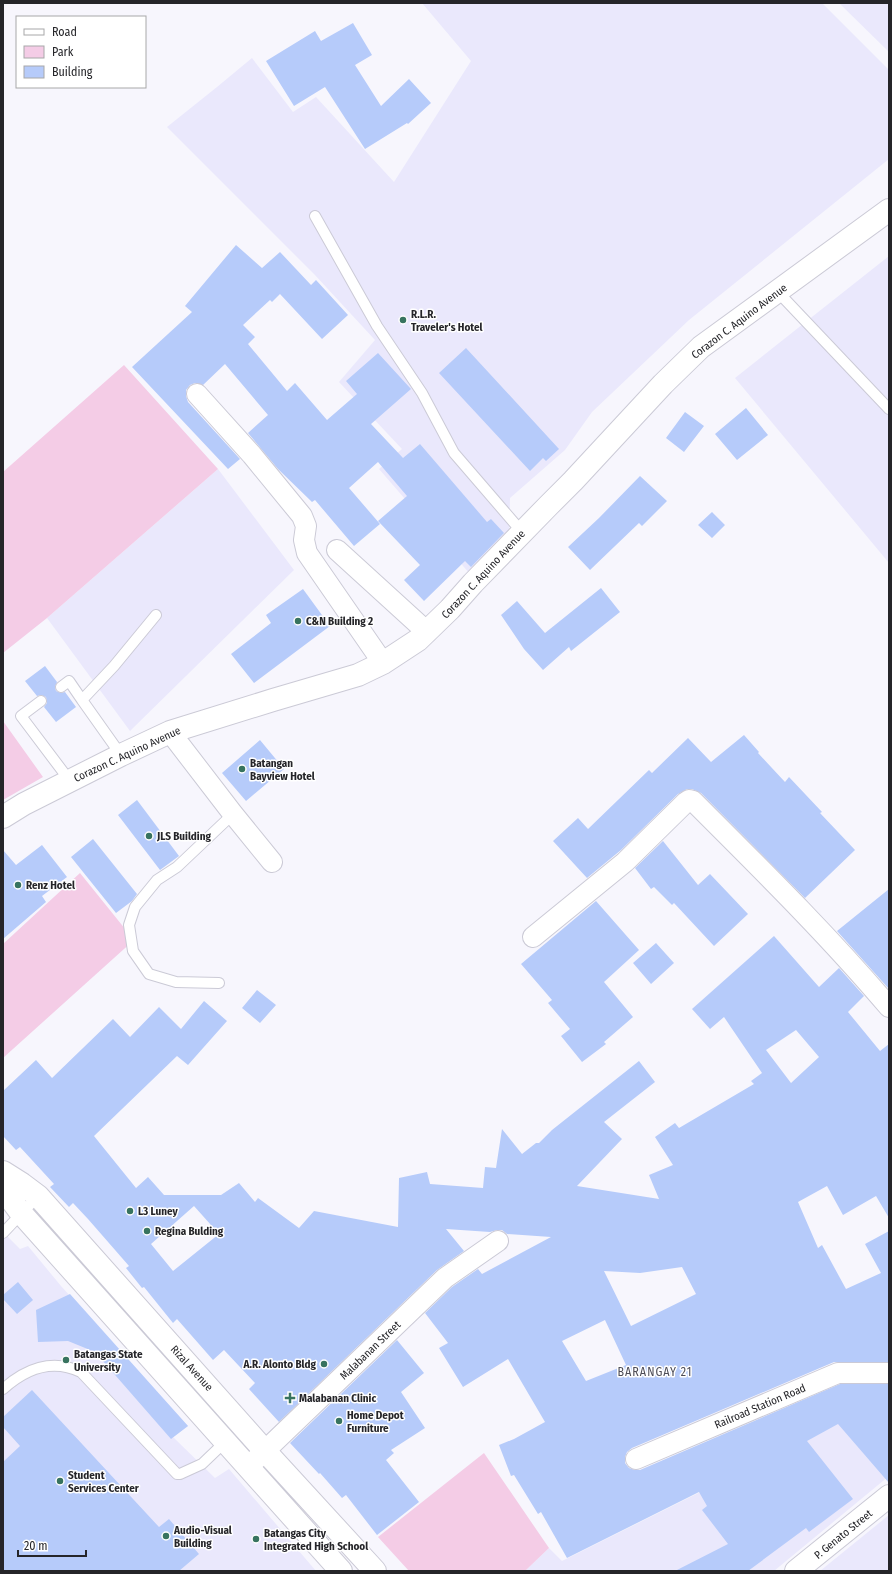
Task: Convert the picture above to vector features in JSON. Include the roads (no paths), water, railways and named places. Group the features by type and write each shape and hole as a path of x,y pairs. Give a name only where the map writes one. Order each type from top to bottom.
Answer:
{"main road":[{"name":"Corazon C. Aquino Avenue","path":"3,817 24,804 170,732 358,675 383,663 427,632 522,532 573,481 663,384 701,347 889,210"},
{"name":"Rizal Avenue","path":"3,1172 38,1196 265,1451 375,1571"},
{"path":"3,1189 21,1213 341,1571"},
{"name":"P. Genato Street","path":"796,1571 889,1496"}],"street":[{"path":"197,394 252,455 302,516 306,526 304,540 307,553 383,663"},
{"path":"337,550 427,632"},
{"path":"170,732 272,862"},
{"path":"533,937 625,862 689,800 693,801 779,887 889,1007"},
{"name":"Malabanan Street","path":"248,1467 445,1278 498,1241"},
{"name":"Railroad Station Road","path":"636,1459 838,1373 889,1373"}],"lane":[{"path":"315,216 377,326 422,393 454,453 522,532"},
{"path":"777,292 889,409"},
{"path":"82,700 114,666 156,615"},
{"path":"61,687 69,681 121,755"},
{"path":"40,701 21,716 70,781"},
{"path":"218,983 176,982 149,974 133,951 129,925 135,907 157,880 178,867 233,814"},
{"path":"3,1233 38,1196"},
{"path":"5,1382 38,1367 52,1365 65,1366 81,1372 177,1474 202,1464 225,1442"}],"place":[{"name":"R.L.R. Traveler's Hotel","path":"403,320"},
{"name":"C&N Building 2","path":"298,621"},
{"name":"Batangan Bayview Hotel","path":"242,769"},
{"name":"JLS Building","path":"149,836"},
{"name":"Renz Hotel","path":"18,885"},
{"name":"L3 Luney","path":"130,1211"},
{"name":"Regina Bulding","path":"147,1231"},
{"name":"Batangas State University","path":"66,1360"},
{"name":"A.R. Alonto Bldg","path":"324,1364"},
{"name":"Malabanan Clinic","path":"290,1398"},
{"name":"Home Depot Furniture","path":"339,1421"},
{"name":"Student Services Center","path":"60,1481"},
{"name":"Audio-Visual Building","path":"166,1536"},
{"name":"Batangas City Integrated High School","path":"256,1539"}],"district":[{"name":"BARANGAY 21","path":"655,1372"}]}
